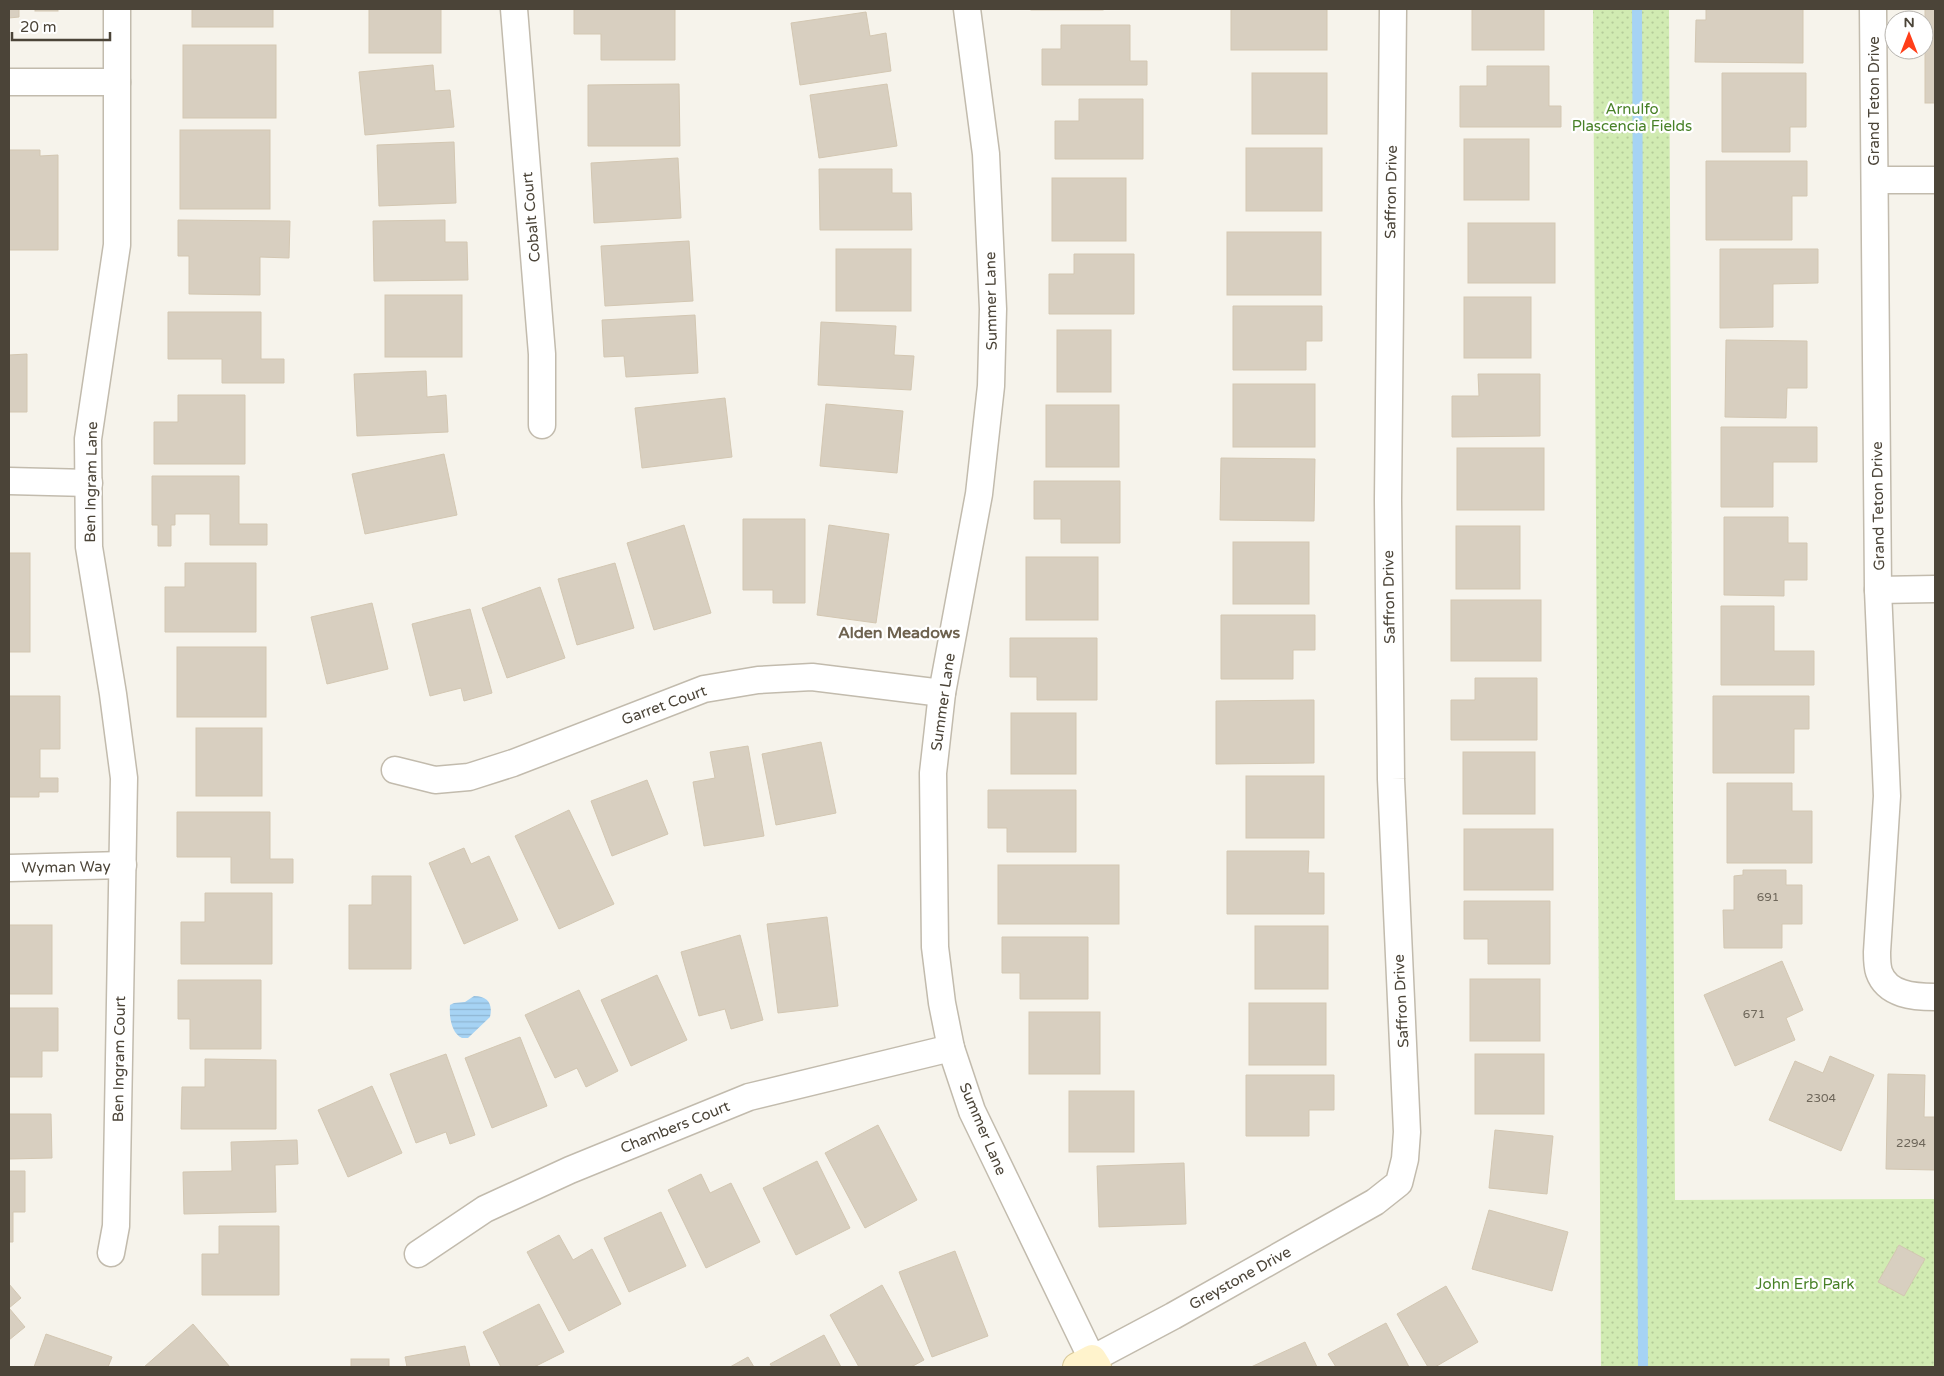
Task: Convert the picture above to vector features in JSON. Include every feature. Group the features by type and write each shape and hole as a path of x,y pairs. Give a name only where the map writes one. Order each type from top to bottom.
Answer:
{"street":[{"name":"Ben Ingram Lane","path":"117,9 117,246 88,439 89,547 113,694 124,778 123,865"},
{"name":"Cobalt Court","path":"514,9 542,354 542,425"},
{"name":"Summer Lane","path":"967,9 986,154 993,309 991,386 979,494 942,693 933,772 935,947 942,1003 951,1048 972,1111 1089,1365"},
{"name":"Saffron Drive","path":"1393,9 1388,500 1390,749 1407,1132 1406,1159 1399,1183"},
{"name":"Grand Teton Drive","path":"1873,9 1878,590 1887,796 1877,952 1879,972 1887,985 1901,993 1920,997 1935,997"},
{"path":"9,82 117,82"},
{"path":"1875,180 1935,180"},
{"path":"9,481 89,483"},
{"path":"1878,590 1935,589"},
{"name":"Garret Court","path":"395,770 435,780 469,777 513,763 704,689 758,680 812,677 942,693"},
{"name":"Wyman Way","path":"9,868 123,865"},
{"name":"Ben Ingram Court","path":"111,1253 116,1226 123,865"},
{"name":"Chambers Court","path":"418,1254 485,1209 570,1170 750,1097 951,1048"},
{"name":"Greystone Drive","path":"1089,1365 1375,1202 1399,1183"}],"green space":[{"name":"Arnulfo Plascencia Fields","path":"1593,9 1669,9 1675,1200 1935,1199 1935,1367 1601,1367"}],"water":[{"path":"474,996 486,999 491,1008 490,1017 468,1038 462,1038 458,1036 453,1028 450,1019 450,1005 465,1002"}],"building":[{"path":"9,9 19,9 19,17 9,18"},
{"path":"35,9 58,9 58,11 35,11"},
{"path":"192,9 273,9 273,27 192,27"},
{"path":"369,9 441,9 441,53 369,53"},
{"path":"574,9 675,9 675,60 601,60 601,34 574,34"},
{"path":"1103,9 1103,10 1031,10"},
{"path":"1231,9 1327,9 1327,50 1231,50"},
{"path":"1472,9 1544,9 1544,50 1472,50"},
{"path":"1706,9 1803,9 1803,63 1695,62 1696,20 1706,20"},
{"path":"1935,9 1935,103 1925,103 1925,60 1934,60 1934,10 1925,10"},
{"path":"866,12 870,36 886,33 891,71 800,85 791,23"},
{"path":"1061,25 1130,25 1130,61 1147,61 1147,85 1042,85 1042,49 1061,49"},
{"path":"183,45 276,45 276,118 183,118"},
{"path":"433,65 435,91 450,90 454,127 365,135 359,72"},
{"path":"1487,66 1549,66 1549,106 1561,106 1561,127 1460,127 1460,86 1487,86"},
{"path":"1252,73 1327,73 1327,134 1252,134"},
{"path":"1722,73 1806,73 1806,127 1790,127 1790,152 1722,152"},
{"path":"679,84 680,146 588,146 588,85"},
{"path":"887,84 897,146 819,158 810,95"},
{"path":"1079,99 1143,99 1143,159 1055,159 1055,121 1079,121"},
{"path":"180,130 270,130 270,209 180,209"},
{"path":"1464,139 1529,139 1529,200 1464,200"},
{"path":"454,142 456,203 379,206 377,145"},
{"path":"1246,148 1322,148 1322,211 1246,211"},
{"path":"9,150 40,150 40,156 58,155 58,250 9,250"},
{"path":"678,158 681,218 594,223 591,163"},
{"path":"1706,161 1807,161 1807,196 1792,196 1792,240 1706,240"},
{"path":"819,169 892,169 892,193 911,193 912,230 820,230"},
{"path":"1052,178 1126,178 1126,241 1052,241"},
{"path":"178,220 290,221 289,258 260,257 260,295 189,294 189,256 178,256"},
{"path":"445,220 445,242 467,242 468,280 374,281 373,221"},
{"path":"1468,223 1555,223 1555,283 1468,283"},
{"path":"1227,232 1321,232 1321,295 1227,295"},
{"path":"689,241 693,301 605,306 601,246"},
{"path":"836,249 911,249 911,311 836,311"},
{"path":"1720,249 1818,249 1818,283 1773,284 1773,327 1720,328"},
{"path":"1074,254 1134,254 1134,314 1049,314 1049,274 1074,274"},
{"path":"385,295 462,295 462,357 385,357"},
{"path":"1464,297 1531,297 1531,358 1464,358"},
{"path":"1233,306 1322,306 1322,341 1306,341 1306,370 1233,370"},
{"path":"168,312 261,312 261,359 284,359 284,383 222,383 222,359 168,359"},
{"path":"695,315 698,373 626,377 624,356 604,357 602,320"},
{"path":"821,322 896,326 894,355 914,356 911,390 818,385"},
{"path":"1057,330 1111,330 1111,392 1057,392"},
{"path":"1726,340 1807,341 1807,388 1787,388 1786,418 1725,417"},
{"path":"27,354 27,412 9,412 9,355"},
{"path":"426,371 427,397 446,395 448,432 357,436 354,374"},
{"path":"1478,374 1540,374 1540,436 1452,437 1452,396 1479,396"},
{"path":"1233,384 1315,384 1315,447 1233,447"},
{"path":"178,395 245,395 245,464 154,464 154,422 178,422"},
{"path":"725,398 732,457 642,468 635,408"},
{"path":"826,404 903,411 897,473 820,466"},
{"path":"1046,405 1119,405 1119,467 1046,467"},
{"path":"1721,427 1817,427 1817,462 1773,462 1773,507 1721,507"},
{"path":"1457,448 1544,448 1544,510 1457,510"},
{"path":"444,454 457,515 365,534 352,474"},
{"path":"1221,458 1315,459 1314,521 1220,520"},
{"path":"152,476 239,476 239,524 267,524 267,545 210,545 210,514 175,514 175,525 171,525 171,546 158,546 158,525 152,525"},
{"path":"1034,481 1120,481 1120,543 1061,543 1061,519 1034,519"},
{"path":"1724,517 1788,517 1788,543 1807,543 1807,580 1784,580 1784,596 1724,595"},
{"path":"743,519 805,519 805,603 773,603 773,590 743,590"},
{"path":"684,525 711,613 654,630 627,543"},
{"path":"829,525 889,534 876,623 817,615"},
{"path":"1456,526 1520,526 1520,589 1456,589"},
{"path":"1233,542 1309,542 1309,604 1233,604"},
{"path":"9,553 30,553 30,652 9,652"},
{"path":"1026,557 1098,557 1098,620 1026,620"},
{"path":"185,563 256,563 256,632 165,632 165,587 185,587"},
{"path":"615,563 634,628 577,645 558,579"},
{"path":"540,587 565,658 507,678 482,608"},
{"path":"1451,600 1541,600 1541,661 1451,661"},
{"path":"372,603 388,669 327,684 311,617"},
{"path":"1721,606 1774,606 1774,651 1814,651 1814,685 1721,685"},
{"path":"470,609 492,693 464,701 461,688 430,696 412,624"},
{"path":"1221,615 1315,615 1315,650 1293,650 1293,679 1221,679"},
{"path":"1010,638 1097,638 1097,700 1037,700 1037,677 1010,677"},
{"path":"177,647 266,647 266,717 177,717"},
{"path":"1475,678 1537,678 1537,740 1451,740 1451,700 1475,700"},
{"path":"9,696 60,696 60,749 40,749 40,778 58,778 58,792 39,792 39,797 9,797"},
{"path":"1713,696 1809,696 1809,729 1794,729 1794,773 1713,773"},
{"path":"1314,700 1314,763 1216,764 1216,701"},
{"path":"1011,713 1076,713 1076,774 1011,774"},
{"path":"196,728 262,728 262,796 196,796"},
{"path":"821,742 836,813 776,825 762,754"},
{"path":"748,746 764,836 704,846 693,782 715,778 710,752"},
{"path":"1463,752 1535,752 1535,814 1463,814"},
{"path":"1246,776 1324,776 1324,838 1246,838"},
{"path":"647,780 668,834 612,856 591,801"},
{"path":"1727,783 1792,783 1792,811 1812,811 1812,863 1727,863"},
{"path":"988,790 1076,790 1076,852 1007,852 1007,828 988,828"},
{"path":"569,810 614,904 559,929 515,836"},
{"path":"177,812 270,812 270,859 293,859 293,883 231,883 231,857 177,857"},
{"path":"1464,829 1553,829 1553,890 1464,890"},
{"path":"464,848 471,864 489,856 518,920 464,944 429,863"},
{"path":"1227,851 1309,851 1308,873 1324,873 1324,914 1227,914"},
{"path":"998,865 1119,865 1119,924 998,924"},
{"path":"1743,870 1786,870 1786,885 1802,885 1802,924 1782,924 1782,948 1724,948 1723,910 1734,910 1734,876 1743,875"},
{"path":"372,876 411,876 411,969 349,969 349,905 372,905"},
{"path":"205,893 272,893 272,964 181,964 181,922 205,922"},
{"path":"1464,901 1550,901 1550,964 1488,964 1488,939 1464,939"},
{"path":"827,917 838,1006 778,1013 767,924"},
{"path":"9,925 52,925 52,994 9,994"},
{"path":"1255,926 1328,926 1328,989 1255,989"},
{"path":"740,935 763,1020 731,1029 725,1009 699,1016 681,952"},
{"path":"1002,937 1088,937 1088,999 1020,999 1020,973 1002,973"},
{"path":"1782,961 1803,1010 1786,1018 1795,1040 1735,1066 1704,995"},
{"path":"657,975 687,1040 631,1066 601,1000"},
{"path":"1470,979 1540,979 1540,1041 1470,1041"},
{"path":"178,980 261,980 261,1049 190,1049 190,1019 178,1019"},
{"path":"579,990 618,1071 586,1087 577,1068 555,1078 525,1015"},
{"path":"1249,1003 1326,1003 1326,1065 1249,1065"},
{"path":"9,1008 58,1008 58,1051 42,1051 42,1077 9,1077"},
{"path":"1029,1012 1100,1012 1100,1074 1029,1074"},
{"path":"520,1037 547,1106 492,1128 465,1058"},
{"path":"446,1054 475,1135 450,1144 446,1132 416,1143 390,1074"},
{"path":"1475,1054 1544,1054 1544,1114 1475,1114"},
{"path":"1830,1056 1874,1075 1841,1151 1769,1120 1795,1061 1823,1073"},
{"path":"205,1059 276,1060 276,1129 181,1129 182,1087 205,1087"},
{"path":"1888,1074 1925,1075 1924,1117 1935,1117 1935,1170 1886,1169"},
{"path":"1246,1075 1334,1075 1334,1110 1309,1110 1309,1136 1246,1136"},
{"path":"372,1086 402,1153 348,1177 318,1110"},
{"path":"1069,1091 1134,1091 1134,1152 1069,1152"},
{"path":"9,1114 51,1114 52,1158 9,1159"},
{"path":"878,1125 917,1200 865,1228 825,1153"},
{"path":"1495,1130 1553,1136 1547,1194 1489,1188"},
{"path":"297,1140 298,1164 275,1165 276,1212 184,1214 183,1172 232,1171 231,1142"},
{"path":"817,1161 850,1228 796,1255 763,1188"},
{"path":"1184,1163 1186,1224 1099,1227 1097,1166"},
{"path":"9,1171 25,1171 25,1212 13,1212 13,1242 9,1242"},
{"path":"701,1174 710,1193 731,1183 760,1242 706,1268 668,1190"},
{"path":"1489,1210 1568,1232 1552,1291 1472,1269"},
{"path":"661,1212 686,1266 629,1292 604,1238"},
{"path":"219,1226 279,1226 279,1295 202,1295 202,1254 219,1254"},
{"path":"559,1235 573,1260 592,1249 621,1304 569,1331 527,1252"},
{"path":"1899,1245 1925,1259 1904,1296 1878,1282"},
{"path":"955,1251 988,1336 932,1357 899,1272"},
{"path":"9,1284 21,1298 9,1308"},
{"path":"882,1285 924,1360 911,1367 859,1367 830,1315"},
{"path":"1446,1286 1478,1342 1435,1367 1428,1367 1397,1314"},
{"path":"539,1304 564,1352 534,1367 501,1367 483,1332"},
{"path":"9,1308 25,1327 9,1340"},
{"path":"1386,1323 1409,1367 1336,1367 1328,1354"},
{"path":"193,1324 230,1367 144,1367"},
{"path":"46,1334 112,1357 108,1367 34,1367"},
{"path":"824,1335 841,1367 772,1367 770,1364"},
{"path":"1305,1342 1317,1367 1251,1367"},
{"path":"465,1346 470,1367 407,1367 405,1357"},
{"path":"748,1357 754,1367 730,1367"},
{"path":"351,1359 389,1359 389,1367 351,1367"}],"waterway":[{"path":"1637,9 1643,1367"}],"district":[{"name":"Alden Meadows","path":"899,632"}],"park label":[{"name":"John Erb Park","path":"1805,1284"}]}
